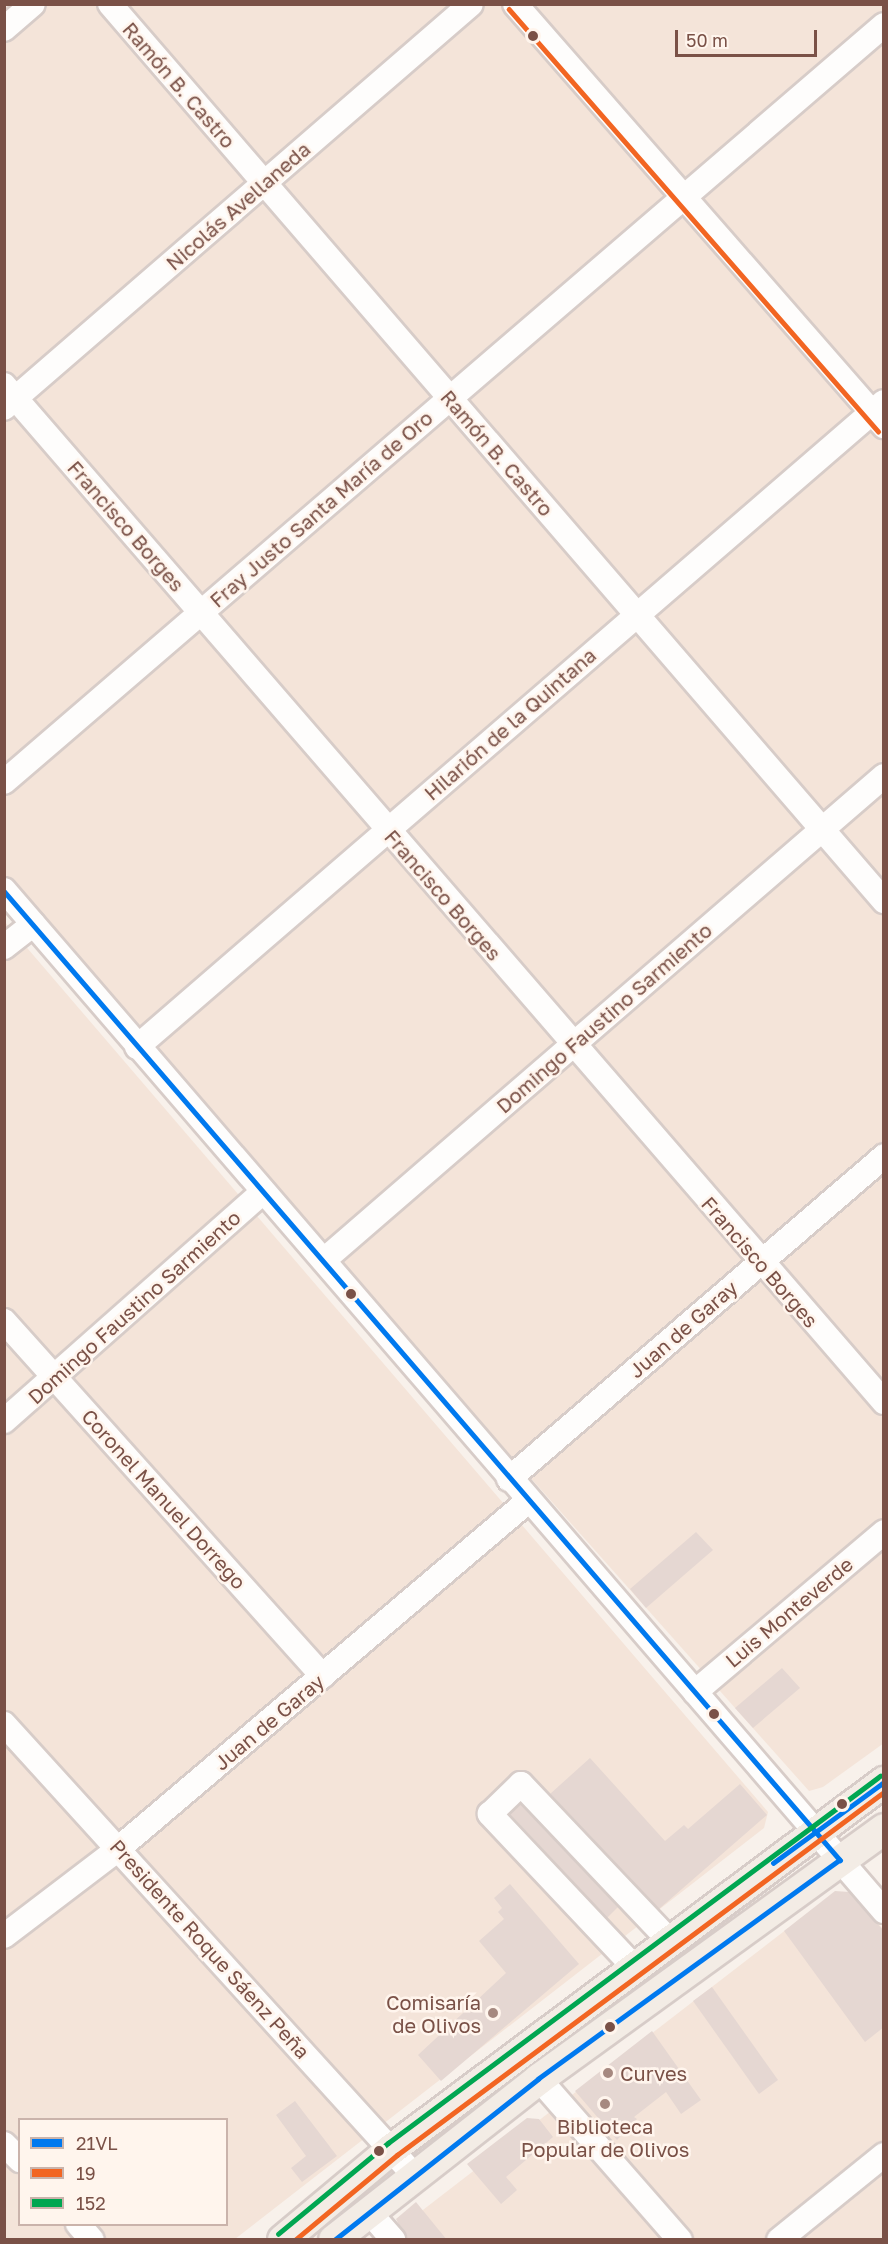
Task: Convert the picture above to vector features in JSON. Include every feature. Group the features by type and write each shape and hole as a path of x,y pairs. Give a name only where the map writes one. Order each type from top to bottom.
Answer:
{"main road":[{"path":"283,2240 392,2149 815,1831 884,1782"},
{"path":"335,2239 539,2079 884,1829"}],"street":[{"path":"4,29 33,4"},
{"name":"Ramón B. Castro","path":"110,4 884,902"},
{"name":"Nicolás Avellaneda","path":"8,397 264,184 471,4"},
{"path":"515,4 683,198 880,413"},
{"name":"Fray Justo Santa María de Oro","path":"4,782 884,25"},
{"name":"Francisco Borges","path":"8,397 201,613 760,1263 884,1402"},
{"name":"Hilarión de la Quintana","path":"137,1047 636,615 880,413"},
{"name":"Domingo Faustino Sarmiento","path":"324,1260 884,776"},
{"path":"4,890 137,1047 324,1260 509,1479 884,1911"},
{"path":"4,947 33,924"},
{"name":"Juan de Garay","path":"509,1479 884,1156"},
{"name":"Domingo Faustino Sarmiento","path":"4,1421 263,1192"},
{"name":"Coronel Manuel Dorrego","path":"4,1321 323,1676"},
{"name":"Juan de Garay","path":"4,1936 118,1849 528,1501"},
{"name":"Luis Monteverde","path":"695,1692 884,1532"},
{"name":"Presidente Roque Sáenz Peña","path":"4,1724 414,2175"},
{"path":"635,1968 490,1814 521,1784 670,1941"},
{"path":"539,2079 680,2240"},
{"path":"4,2144 18,2158"},
{"path":"779,2240 884,2155"},
{"path":"369,2212 393,2240"},
{"path":"80,2226 92,2240"}],"shaded area":[{"path":"4,5 883,5 884,1743 823,1787 809,1791 151,1051 5,880"},
{"path":"4,921 768,1812 764,1828 235,2239 5,2239"},
{"path":"835,1892 852,1893 883,1929 883,2239 384,2240"}],"green space":[{"path":"374,2178 382,2183 310,2239 294,2240"}],"building":[{"path":"696,1532 713,1550 646,1608 630,1589"},
{"path":"782,1668 800,1688 753,1728 735,1708"},
{"path":"590,1758 665,1841 684,1825 688,1829 740,1784 767,1815 659,1909 550,1794"},
{"path":"521,1804 618,1907 607,1918 510,1814"},
{"path":"510,1884 579,1964 441,2081 418,2055 506,1973 479,1941 504,1919 498,1912 502,1908 494,1898"},
{"path":"835,1891 849,1892 884,1931 884,2027 865,2042 784,1931"},
{"path":"712,1987 778,2080 759,2094 693,2001"},
{"path":"652,2031 701,2100 681,2114 666,2092 634,2117 637,2119 617,2140 575,2091"},
{"path":"295,2101 337,2156 302,2182 291,2168 306,2156 276,2115"},
{"path":"527,2118 539,2119 553,2137 506,2177 517,2190 501,2204 467,2164"},
{"path":"416,2202 447,2240 407,2240 396,2219"}],"transit line":[{"name":"19","path":"509,9 878,431"},
{"name":"21VL","path":"4,891 840,1860 539,2079 335,2240"},
{"name":"152","path":"278,2234 388,2143 880,1776"},
{"name":"21VL","path":"773,1863 884,1782"},
{"name":"19","path":"295,2240 397,2155 884,1792"}],"place":[{"name":"Comisaría de Olivos","path":"493,2013"},
{"name":"Curves","path":"608,2073"},
{"name":"Biblioteca Popular de Olivos","path":"605,2104"}]}
